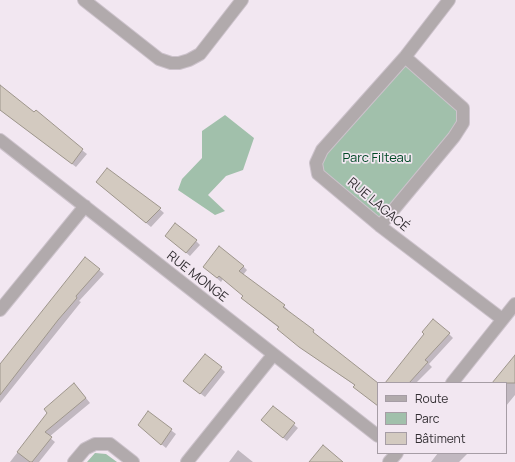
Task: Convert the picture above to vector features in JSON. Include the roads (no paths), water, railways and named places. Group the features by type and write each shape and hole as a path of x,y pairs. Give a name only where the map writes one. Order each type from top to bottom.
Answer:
{"street":[{"path":"84,0 159,59 175,63 189,60 200,54 242,0"},
{"name":"RUE LAGACÉ","path":"449,0 405,57 322,150 316,163 318,174 380,226 502,319"},
{"path":"380,226 463,123 463,108 405,57"},
{"name":"RUE MONGE","path":"0,140 377,435"},
{"path":"0,310 85,206"},
{"path":"453,382 515,304"},
{"path":"187,462 273,355"},
{"path":"74,462 85,449 95,444 110,444 133,462"},
{"path":"390,462 396,454"}],"park label":[{"name":"Parc Filteau","path":"377,158"}]}
